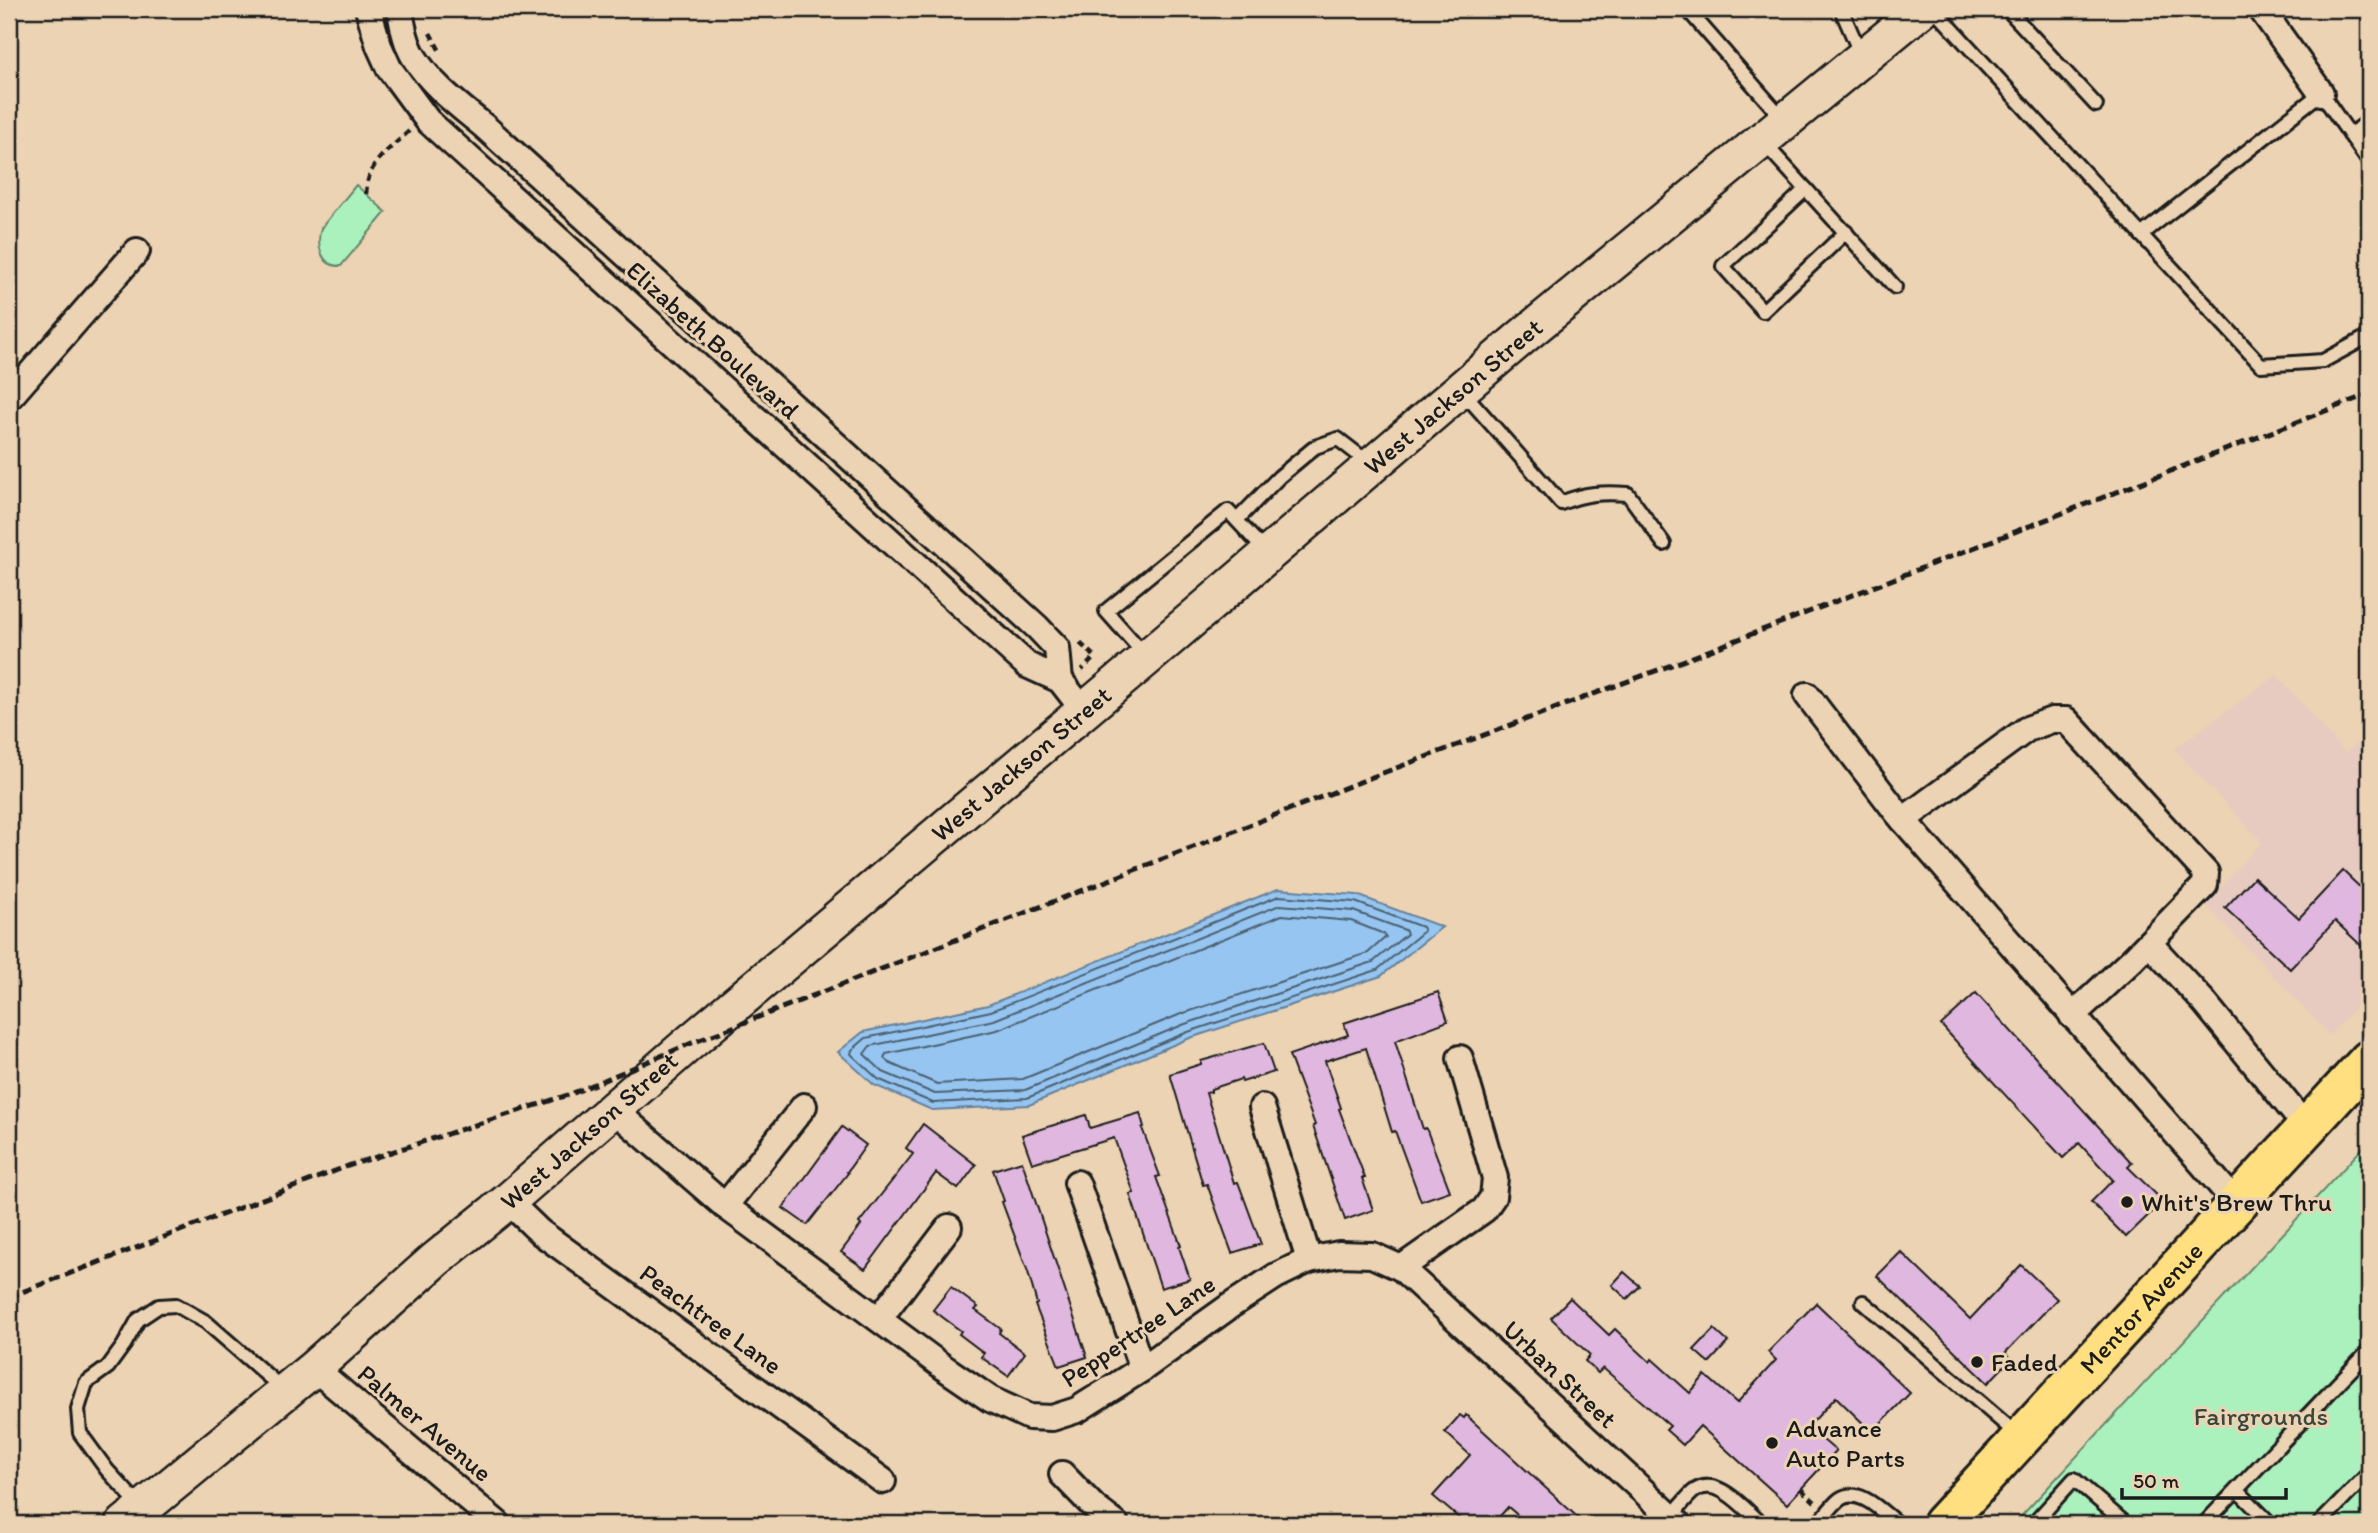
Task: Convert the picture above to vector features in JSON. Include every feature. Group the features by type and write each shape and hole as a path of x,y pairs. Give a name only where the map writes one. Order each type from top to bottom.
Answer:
{"main road":[{"name":"Mentor Avenue","path":"1942,1524 2369,1060"}],"street":[{"name":"Elizabeth Boulevard","path":"368,9 389,68 428,121 1027,665 1060,680 1084,711"},
{"name":"Elizabeth Boulevard","path":"400,9 413,56 454,102 485,127 1037,627 1057,648 1060,680"},
{"name":"West Jackson Street","path":"133,1517 314,1368 435,1260 508,1201 1460,390 1665,218 1922,9"},
{"path":"2261,9 2321,93"},
{"path":"9,397 137,251"},
{"path":"1807,695 1903,820 2237,1204"},
{"path":"1903,820 2027,729 2052,720 2066,720 2206,873 2205,885 2072,1016"},
{"path":"2149,943 2204,1002 2307,1128"},
{"path":"1401,1268 1484,1210 1493,1197 1495,1178 1460,1058"},
{"path":"725,1206 804,1106"},
{"path":"1262,1107 1309,1260"},
{"name":"Peppertree Lane","path":"613,1109 725,1206 946,1369 990,1399 1029,1417 1052,1418 1077,1410 1142,1369 1276,1276 1309,1260 1339,1254 1372,1255 1401,1268"},
{"path":"1077,1183 1142,1369"},
{"name":"Peachtree Lane","path":"508,1201 540,1232 883,1481"},
{"path":"879,1319 949,1227"},
{"name":"Urban Street","path":"1401,1268 1675,1521"},
{"name":"Palmer Avenue","path":"314,1368 498,1524"},
{"path":"1062,1474 1094,1507 1116,1524"}],"lane":[{"path":"1687,9 1774,132 1806,189 1895,287"},
{"path":"1841,9 1863,58"},
{"path":"1934,9 2261,365 2323,361 2369,336"},
{"path":"2007,9 2096,105"},
{"path":"2141,235 2321,93 2350,135 2364,143 2369,162"},
{"path":"2350,135 2369,121"},
{"path":"1806,189 1723,265 1763,311 1846,232"},
{"path":"1460,390 1561,503 1581,495 1601,492 1628,494 1664,544"},
{"path":"1237,520 1279,477 1314,447 1338,439 1372,465"},
{"path":"1148,657 1106,611 1228,510 1268,554"},
{"path":"1863,1302 2022,1438"},
{"path":"133,1517 107,1470 80,1433 78,1409 86,1383 108,1367 138,1320 159,1306 176,1304 206,1322 285,1391"},
{"path":"2204,1524 2369,1351"},
{"path":"2319,1524 2369,1473"},
{"path":"2037,1524 2035,1522 2074,1479 2126,1524"},
{"path":"1675,1521 1694,1492 1712,1486 1722,1490 1762,1524"},
{"path":"2237,1490 2271,1524"},
{"path":"1818,1524 1839,1500 1854,1495 1862,1497 1898,1524"}],"path":[{"path":"366,194 367,178 374,163 410,130"}],"shaded area":[{"path":"2277,675 2345,753 2369,732 2369,993 2330,1035 2205,904 2262,842 2174,749"}],"green space":[{"path":"356,185 386,212 341,266 334,265 322,254 319,241 321,228"},
{"name":"Fairgrounds","path":"2369,1141 2369,1524 2014,1524"}],"water":[{"path":"1278,889 1357,895 1442,927 1381,976 1190,1038 1029,1105 932,1110 874,1085 838,1052 863,1032 988,1005"}],"building":[{"path":"2343,871 2369,896 2369,953 2335,921 2290,969 2225,908 2254,877 2299,918"},
{"path":"1438,992 1448,1021 1395,1041 1423,1129 1426,1128 1450,1191 1421,1201 1395,1131 1392,1132 1366,1048 1325,1061 1341,1108 1339,1109 1365,1178 1362,1178 1373,1210 1345,1220 1313,1126 1315,1125 1289,1055 1348,1035 1344,1023"},
{"path":"1976,993 2132,1163 2128,1167 2163,1201 2126,1237 2091,1202 2113,1180 2079,1143 2063,1158 1941,1025"},
{"path":"1264,1043 1274,1072 1242,1082 1241,1079 1206,1093 1234,1183 1238,1182 1261,1244 1232,1253 1207,1184 1203,1185 1170,1074 1201,1064 1201,1061"},
{"path":"1140,1113 1144,1127 1142,1128 1160,1176 1156,1177 1190,1279 1161,1288 1130,1194 1134,1193 1114,1138 1032,1163 1022,1135 1086,1115 1090,1128"},
{"path":"923,1124 976,1165 958,1189 936,1173 865,1269 841,1252 861,1225 859,1223 913,1154 906,1148"},
{"path":"842,1127 866,1145 848,1173 807,1225 783,1208"},
{"path":"1022,1161 1087,1357 1059,1366 1035,1305 1037,1304 1028,1272 993,1170"},
{"path":"1901,1252 1970,1319 2021,1265 2057,1299 2005,1353 2011,1359 1988,1383 1877,1276"},
{"path":"1624,1272 1640,1286 1627,1299 1612,1285"},
{"path":"951,1287 978,1307 975,1310 1001,1329 999,1333 1025,1353 1008,1376 981,1357 984,1353 933,1310"},
{"path":"1570,1298 1609,1335 1615,1329 1650,1362 1652,1359 1690,1393 1705,1375 1737,1403 1776,1360 1768,1352 1816,1303 1910,1393 1872,1432 1836,1397 1808,1427 1836,1451 1787,1504 1700,1426 1683,1445 1666,1430 1670,1426 1603,1368 1598,1373 1585,1361 1590,1355 1551,1318"},
{"path":"1714,1329 1728,1342 1709,1363 1694,1350"},
{"path":"1460,1415 1464,1418 1466,1415 1585,1524 1528,1524 1508,1507 1493,1524 1466,1524 1433,1496 1470,1455 1445,1432"}],"railway":[{"path":"9,1297 348,1166 571,1094 687,1045 1380,774 1685,660 2369,394"}],"place":[{"name":"Whit's Brew Thru","path":"2127,1202"},
{"name":"Faded","path":"1977,1362"},
{"name":"Advance Auto Parts","path":"1772,1443"}]}
